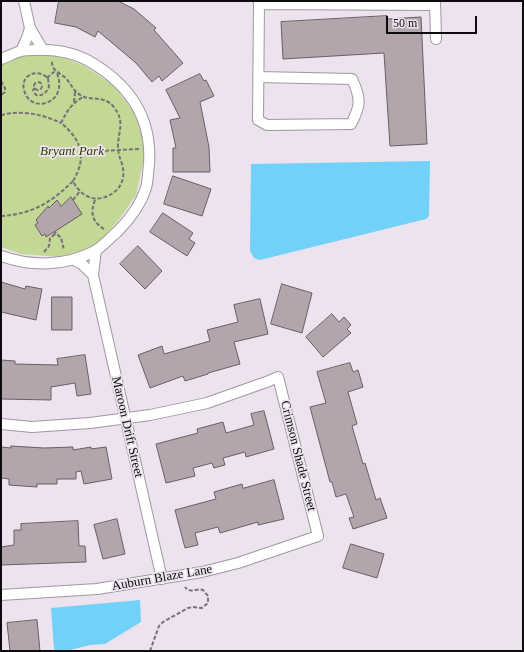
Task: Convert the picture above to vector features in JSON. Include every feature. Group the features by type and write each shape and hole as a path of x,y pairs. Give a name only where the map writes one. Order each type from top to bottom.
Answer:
{"street":[{"path":"24,1 30,28 43,50"},
{"path":"258,76 352,79 358,91 358,111 351,124 267,125 258,120 258,76 259,3 436,3 436,39"},
{"path":"21,51 28,38 30,28"},
{"path":"1,59 21,51 52,50 76,55 88,60 108,73 132,98 146,126 149,154 146,188 140,202 127,222 96,250 74,260 50,264 15,260 1,256"},
{"name":"Maroon Drift Street","path":"96,250 93,275 162,579"},
{"path":"74,260 82,264 93,275"},
{"name":"Crimson Shade Street","path":"125,418 150,415 207,403 278,377 318,536"},
{"path":"1,424 32,427 90,423 125,418"},
{"name":"Auburn Blaze Lane","path":"1,595 97,589 202,572 238,563 318,536"}],"path":[{"path":"35,88 33,90 36,94 40,95 44,94 49,87 47,78 40,73 34,73 26,78 23,85 28,98 36,104 45,103 54,99 59,90 60,84 56,71 52,65 52,56"},
{"path":"47,60 56,60"},
{"path":"47,78 56,71"},
{"path":"56,71 68,80 75,92 83,97 98,98 106,101 112,106 117,113 121,126 118,150 123,172 121,184 113,194 95,200 80,191 73,181"},
{"path":"1,81 5,88 5,92 1,95"},
{"path":"74,102 75,92"},
{"path":"61,123 74,102 83,97"},
{"path":"1,115 31,113 44,116 61,123 75,136 81,152 81,162 73,181 60,194 38,208 1,216"},
{"path":"139,154 140,148"},
{"path":"81,152 143,149"},
{"path":"74,200 80,191"},
{"path":"95,200 93,206 93,216 98,225 106,230 103,232"},
{"path":"42,253 46,251 49,246 50,238 57,230"},
{"path":"54,235 58,235 60,238 64,255"},
{"path":"64,251 71,249"},
{"path":"150,651 159,626 163,622 188,608 202,608 208,603 208,596 203,590 197,589 190,591 185,587"}],"green space":[{"name":"Bryant Park","path":"39,54 57,55 85,66 114,86 134,113 144,139 145,154 136,195 121,217 105,236 90,248 60,257 21,254 1,247 1,65 20,57"}],"water":[{"path":"430,161 429,216 426,219 260,260 254,258 250,251 251,164"},
{"path":"140,600 141,622 105,644 90,645 66,651 56,651 54,649 51,608"}],"building":[{"path":"59,1 118,1 134,9 156,28 154,30 183,63 162,81 159,76 152,82 136,63 98,31 95,37 76,27 55,23"},
{"path":"387,16 387,19 421,17 427,144 390,146 384,53 283,59 281,22"},
{"path":"200,74 204,81 206,80 214,96 200,102 209,147 210,172 173,172 173,148 176,148 170,120 180,118 166,90"},
{"path":"173,176 211,189 202,216 164,204"},
{"path":"71,197 82,214 46,237 45,234 42,236 35,225 38,223 36,220 48,206 49,208 57,200 61,206"},
{"path":"163,213 193,233 189,239 195,243 187,256 150,232"},
{"path":"138,246 162,271 145,289 120,264"},
{"path":"1,282 25,289 26,286 42,289 36,320 1,312"},
{"path":"282,284 312,293 302,333 271,324"},
{"path":"52,297 72,297 72,330 52,330"},
{"path":"260,299 268,334 234,342 240,364 185,381 183,376 150,388 138,355 162,346 164,354 210,341 207,330 238,322 234,305"},
{"path":"332,314 339,322 344,317 351,325 347,329 351,333 323,357 306,337"},
{"path":"85,355 91,394 77,396 75,383 51,387 51,400 1,399 1,360 15,361 15,364 58,365 57,359"},
{"path":"350,363 353,372 358,370 363,387 348,392 357,424 352,426 363,464 365,463 376,500 380,498 387,518 353,529 349,518 354,517 346,494 336,497 332,482 330,482 310,407 326,403 317,372"},
{"path":"264,411 274,449 246,457 245,452 223,458 225,465 214,468 212,463 193,468 195,476 166,483 156,444 198,433 197,429 223,422 226,433 254,425 251,414"},
{"path":"11,446 44,448 73,447 73,450 91,447 91,449 106,447 112,479 84,484 81,471 76,472 76,479 57,479 57,484 37,484 37,487 9,485 9,479 1,478 1,447 11,448"},
{"path":"274,480 284,519 258,525 258,522 220,533 218,527 195,533 198,545 185,548 175,510 216,499 214,492 242,484 243,488"},
{"path":"117,519 125,554 103,559 94,525"},
{"path":"78,521 79,546 85,546 86,562 1,565 1,547 14,545 14,530 21,530 21,524"},
{"path":"351,544 384,554 377,578 343,568"},
{"path":"37,620 40,651 10,651 7,623"}]}
